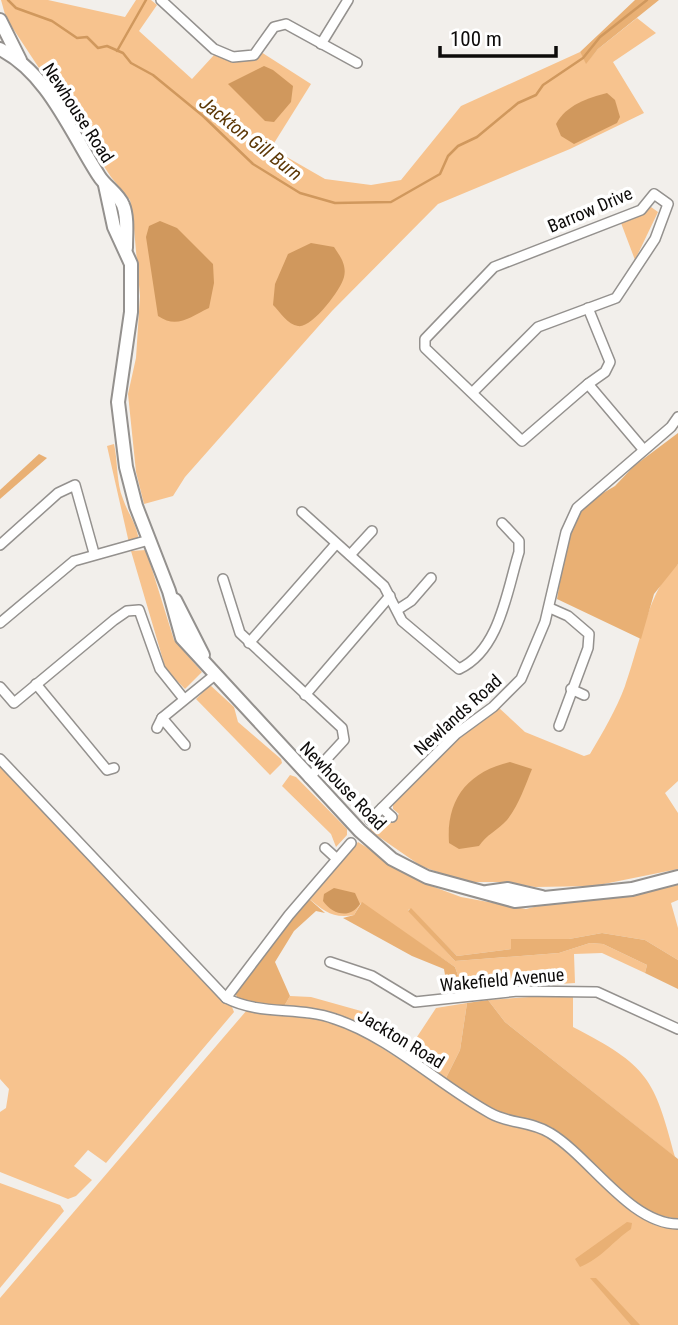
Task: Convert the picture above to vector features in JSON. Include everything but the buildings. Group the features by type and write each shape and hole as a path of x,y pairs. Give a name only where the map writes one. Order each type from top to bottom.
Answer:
{"street":[{"path":"161,0 215,49 233,57 254,55 274,27 280,24 293,26 357,63"},
{"path":"321,44 348,0"},
{"path":"0,21 0,29"},
{"name":"Newhouse Road","path":"0,21 20,61"},
{"name":"Newhouse Road","path":"0,49 20,61 40,82 105,185 114,227 131,264 131,312 118,402 131,488 169,591 182,638 360,831 392,859 427,877 521,902 542,897 632,888 678,877"},
{"name":"Barrow Drive","path":"472,393 538,327 616,298 655,239 667,204 654,194 641,210 494,267 427,334 425,348 522,441 587,384"},
{"path":"588,308 610,362 605,372 587,384 643,449"},
{"name":"Newlands Road","path":"370,820 456,734 493,708 521,679 550,608 566,531 576,508 678,417"},
{"path":"0,545 58,493 75,485 94,553"},
{"path":"302,512 390,596 402,621 455,668 468,664 494,634 519,552 519,541 502,523"},
{"path":"350,555 372,531"},
{"path":"0,623 74,561 94,553 149,540"},
{"path":"249,643 337,544"},
{"path":"397,610 411,601 431,578"},
{"path":"223,579 240,633 342,728 344,740 309,778"},
{"path":"305,695 390,596"},
{"path":"550,608 568,616 589,634 588,648 559,726"},
{"path":"0,687 14,703 114,620 127,611 139,610 160,669 184,699"},
{"path":"157,728 162,718 212,670"},
{"path":"36,684 107,770 114,768"},
{"path":"571,689 584,695"},
{"path":"162,718 185,745"},
{"path":"0,759 226,998 289,915 351,843"},
{"path":"382,808 393,817"},
{"path":"325,848 337,859"},
{"name":"Wakefield Avenue","path":"330,962 362,971 415,1002 518,990 583,989 597,992 678,1029"},
{"name":"Jackton Road","path":"226,998 242,1006 317,1014 354,1027 500,1118 531,1124 557,1137 646,1216 678,1224"}],"shaded area":[{"path":"1,0 48,0 125,17 136,0 151,0 157,5 139,31 192,79 214,55 238,62 249,60 261,52 311,84 271,148 325,179 371,185 401,180 461,106 580,52 586,63 598,49 637,18 656,33 613,62 644,113 570,149 438,204 332,311 185,477 173,496 144,504 136,472 128,394 136,358 140,296 130,200 111,177 6,18"},
{"path":"635,0 659,0 598,49 586,64 580,52"},
{"path":"264,66 293,86 291,102 274,122 265,121 228,84"},
{"path":"607,93 615,100 620,117 617,123 574,144 561,136 556,124 560,117 585,100"},
{"path":"651,207 658,212 635,260 621,223 642,215"},
{"path":"160,221 177,228 213,264 214,283 209,308 177,322 158,316 146,237 149,226"},
{"path":"311,243 334,247 341,257 345,273 342,283 325,308 304,325 298,326 288,321 273,305 275,284 288,254"},
{"path":"678,433 678,564 654,594 641,639 557,599 568,533 586,503 615,486 634,466"},
{"path":"114,444 121,492 139,540 129,543 107,446"},
{"path":"39,454 47,458 0,499 0,490"},
{"path":"146,550 174,640 202,672 185,689 166,670 131,551"},
{"path":"678,564 678,781 665,793 678,813 678,869 594,886 535,887 505,882 465,882 421,866 369,830 381,818 389,824 399,814 393,809 393,803 451,743 498,707 525,732 584,756 590,754 621,695 660,586"},
{"path":"210,685 234,707 238,722 281,759 282,763 270,775 196,699"},
{"path":"510,762 532,769 507,820 479,846 459,849 449,843 451,813 463,790 471,780 482,773"},
{"path":"0,764 234,1012 106,1163 88,1150 74,1166 92,1180 76,1196 68,1199 0,1172 0,1112 6,1108 9,1089 0,1079"},
{"path":"290,775 296,777 347,829 347,835 336,847 331,834 282,786"},
{"path":"358,842 426,884 461,897 526,909 554,902 626,897 678,884 678,900 671,903 678,928 678,960 645,940 602,933 569,939 512,939 511,949 457,956 411,909 408,910 455,961 559,953 590,943 603,944 647,965 645,973 602,953 574,954 575,983 463,990 455,967 361,903 354,915 340,916 324,910 308,898"},
{"path":"334,888 355,893 360,904 351,912 336,912 323,901 324,894"},
{"path":"308,898 325,913 316,911 294,931 275,962 290,996 283,1008 239,1001 235,993"},
{"path":"362,902 455,967 463,990 448,993 444,969 412,956 343,918 354,915"},
{"path":"411,908 457,956 511,949 511,939 569,939 602,933 645,940 678,960 678,989 645,973 647,965 603,944 590,943 559,953 455,961 408,911"},
{"path":"573,994 573,1027 618,1053 644,1077 661,1108 675,1157 505,1022 488,1000"},
{"path":"290,996 311,997 361,1011 413,1043 436,1008 467,1003 460,1050 445,1080 388,1042 350,1023 308,1011 283,1008"},
{"path":"488,1000 505,1022 678,1159 678,1219 648,1213 550,1127 495,1112 445,1080 460,1050 467,1003"},
{"path":"247,1010 325,1020 360,1034 496,1121 543,1133 654,1225 678,1228 678,1325 0,1325 0,1298"},
{"path":"0,1183 60,1205 64,1211 0,1288"},
{"path":"627,1222 632,1223 631,1229 595,1259 580,1267 575,1259"},
{"path":"590,1278 596,1278 640,1325 631,1325"}],"waterway":[{"name":"Jackton Gill Burn","path":"8,0 16,8 52,21 77,38 87,37 98,48 107,46 123,53 131,63 153,75 203,116 253,164 300,193 335,203 391,202 440,174 448,156 458,146 477,137 518,103 536,95 543,85 583,58 600,37 647,0"},
{"path":"117,51 146,0"}]}
